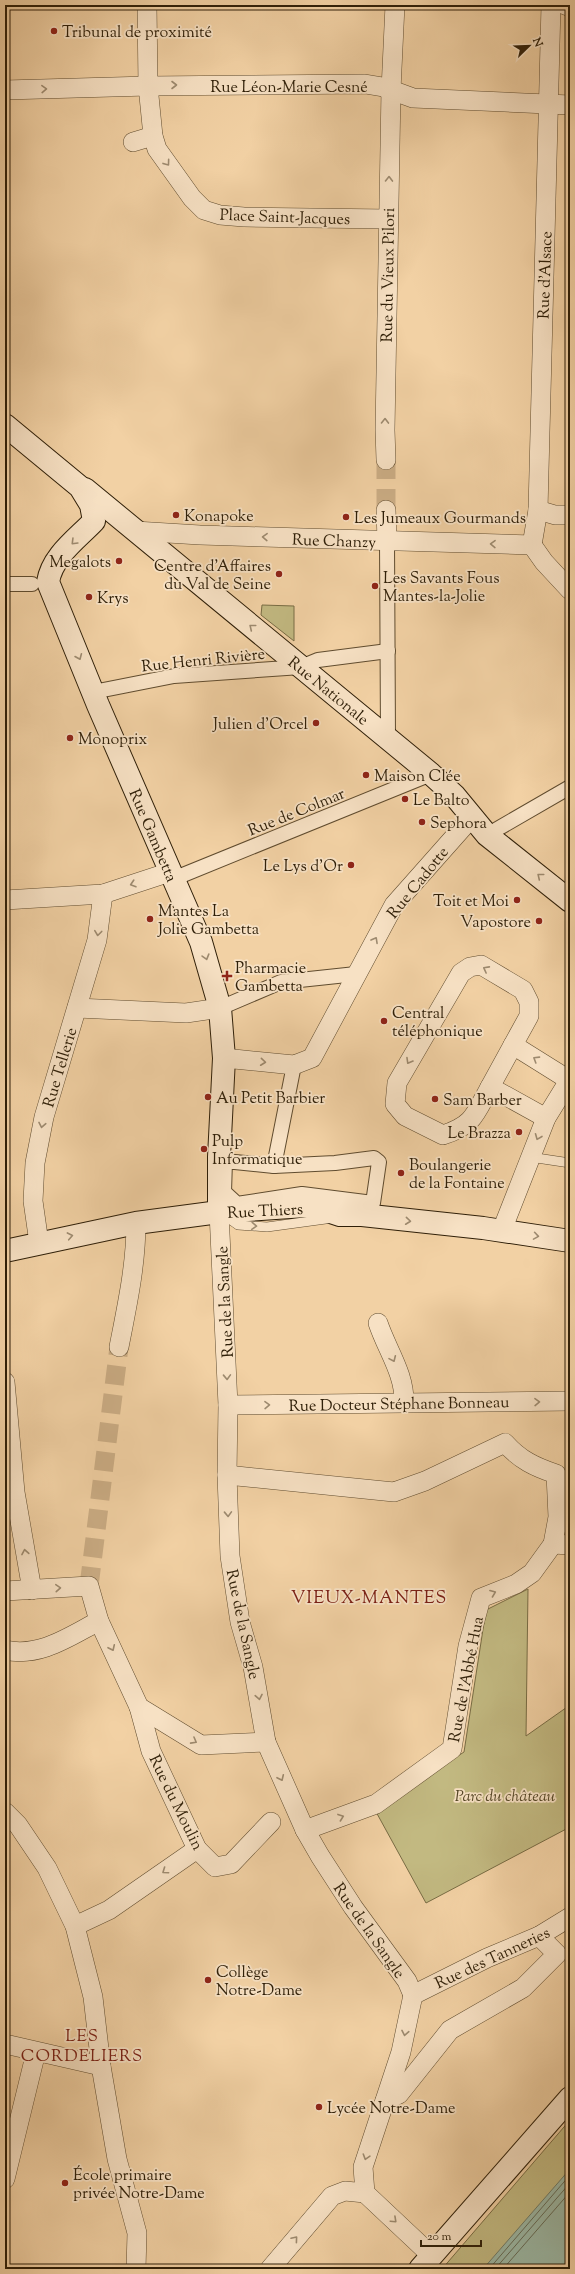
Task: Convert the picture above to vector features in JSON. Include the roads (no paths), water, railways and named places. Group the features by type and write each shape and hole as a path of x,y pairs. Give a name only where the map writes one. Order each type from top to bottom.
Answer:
{"main road":[{"path":"5,425 80,487 91,504 94,521 113,520 131,528"},
{"name":"Rue Nationale","path":"80,487 88,490 131,528 431,774 454,795 487,835 570,901"},
{"name":"Rue Gambetta","path":"94,521 55,562 48,582 171,875 201,942 220,1008 224,1058 219,1157 219,1212"},
{"name":"Rue Thiers","path":"5,1251 136,1224 219,1212 305,1206 322,1209 340,1215 362,1215 502,1230 570,1241"},
{"path":"426,2262 570,2098"}],"street":[{"name":"Place Saint-Jacques","path":"147,5 148,86 153,136 157,149 192,198 204,210 220,215 244,217 388,219"},
{"name":"Rue du Vieux Pilori","path":"386,460 385,430 388,219 387,89 395,5"},
{"name":"Rue d'Alsace","path":"532,545 538,510 551,5"},
{"path":"565,5 570,7"},
{"name":"Rue Léon-Marie Cesné","path":"5,90 148,86 365,84 387,89 414,98 548,106 570,105"},
{"path":"133,142 153,136"},
{"path":"386,510 388,541 388,738"},
{"path":"538,510 555,515 570,515"},
{"name":"Rue Chanzy","path":"131,528 200,535 532,545"},
{"path":"532,545 544,562 570,590"},
{"path":"5,584 32,584"},
{"name":"Rue Henri Rivière","path":"94,692 174,676 301,667 318,660 388,651"},
{"name":"Rue de Colmar","path":"171,875 431,774"},
{"path":"487,835 570,787"},
{"name":"Rue Cadotte","path":"294,1065 312,1058 394,905 472,817"},
{"path":"5,900 103,894 171,875"},
{"name":"Rue Tellerie","path":"39,1243 33,1201 35,1163 44,1117 97,940 103,894"},
{"path":"481,965 523,990 529,1002 529,1016 490,1087 472,1120 460,1130 443,1135 405,1116 395,1104 397,1083 461,973 470,967 481,965"},
{"path":"77,1008 186,1013 220,1008 281,982 356,974"},
{"path":"502,1230 546,1118 570,1079 513,1045"},
{"path":"224,1058 294,1065 274,1166"},
{"path":"490,1087 546,1118"},
{"path":"374,1158 379,1162 373,1203 302,1194 237,1204 224,1192 225,1161 274,1166 335,1163 374,1158"},
{"name":"Rue de la Sangle","path":"219,1212 228,1405 228,1526 235,1593 240,1622 260,1702 266,1742 305,1830 353,1907 407,1981 412,1995"},
{"path":"119,1347 131,1285 136,1245 136,1224"},
{"path":"378,1323 398,1371 404,1393 404,1403"},
{"path":"5,1382 15,1492 32,1590 5,1591"},
{"name":"Rue Docteur Stéphane Bonneau","path":"228,1405 570,1401"},
{"path":"227,1475 394,1492 425,1481 505,1442 516,1455 534,1467 556,1474 561,1544"},
{"name":"Rue de l'Abbé Hua","path":"305,1830 376,1804 452,1749 468,1646 481,1598 516,1584 532,1573 561,1544"},
{"name":"Rue du Moulin","path":"32,1590 88,1586 99,1621 139,1707 151,1751 197,1849 215,1867 231,1864 271,1822"},
{"path":"5,1650 12,1652 47,1649 99,1621"},
{"path":"139,1707 201,1745 266,1742"},
{"path":"5,1812 18,1825 47,1868 74,1926 93,1997 101,2066 117,2159 137,2233 136,2269"},
{"path":"74,1926 109,1910 197,1849"},
{"name":"Rue des Tanneries","path":"412,1995 486,1958 539,1936 570,1917"},
{"path":"385,2100 399,2094 450,2030 523,1988 557,1954 539,1936"},
{"path":"412,1995 401,2052 363,2168 365,2193 426,2262"},
{"path":"5,2044 101,2066"},
{"path":"5,2178 36,2052"},
{"path":"270,2269 332,2196 344,2191 365,2193"}],"lane":[{"path":"530,1157 570,1163"}],"water":[{"path":"570,2169 570,2269 483,2269"}],"tunnel":[{"path":"386,460 386,510"},
{"path":"89,1586 119,1347"}],"place":[{"name":"Tribunal de proximité","path":"54,31"},
{"name":"Konapoke","path":"176,515"},
{"name":"Les Jumeaux Gourmands","path":"346,517"},
{"name":"Megalots","path":"119,561"},
{"name":"Centre d'Affaires du Val de Seine","path":"279,574"},
{"name":"Les Savants Fous Mantes-la-Jolie","path":"375,586"},
{"name":"Krys","path":"89,597"},
{"name":"Julien d'Orcel","path":"316,723"},
{"name":"Monoprix","path":"70,738"},
{"name":"Maison Clée","path":"366,775"},
{"name":"Le Balto","path":"405,799"},
{"name":"Sephora","path":"422,822"},
{"name":"Le Lys d'Or","path":"351,865"},
{"name":"Toit et Moi","path":"517,900"},
{"name":"Mantes La Jolie Gambetta","path":"150,919"},
{"name":"Vapostore","path":"539,921"},
{"name":"Pharmacie Gambetta","path":"227,976"},
{"name":"Central téléphonique","path":"384,1021"},
{"name":"Au Petit Barbier","path":"208,1097"},
{"name":"Sam Barber","path":"435,1099"},
{"name":"Le Brazza","path":"519,1132"},
{"name":"Pulp Informatique","path":"204,1149"},
{"name":"Boulangerie de la Fontaine","path":"401,1173"},
{"name":"Collège Notre-Dame","path":"208,1980"},
{"name":"Lycée Notre-Dame","path":"319,2107"},
{"name":"École primaire privée Notre-Dame","path":"65,2183"}],"district":[{"name":"VIEUX-MANTES","path":"369,1597"},
{"name":"LES CORDELIERS","path":"82,2045"}],"park label":[{"name":"Parc du château","path":"505,1795"}]}
